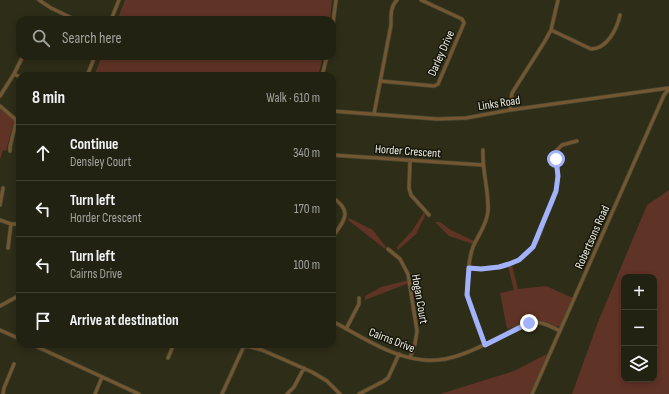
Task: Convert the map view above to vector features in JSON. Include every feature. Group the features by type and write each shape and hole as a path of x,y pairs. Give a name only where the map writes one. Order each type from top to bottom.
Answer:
{"street":[{"path":"39,0 44,1 51,8 68,16"},
{"path":"113,16 119,0"},
{"path":"334,16 336,0"},
{"path":"374,114 391,25 391,12 393,4 397,0"},
{"name":"Darley Drive","path":"380,82 434,86 438,84 464,22 462,19 421,0"},
{"path":"510,110 512,94 551,30 558,0"},
{"path":"551,30 591,49 596,49 602,46 611,36 618,26 620,15"},
{"path":"0,96 21,60"},
{"path":"89,72 93,60"},
{"path":"323,72 326,60"},
{"name":"Links Road","path":"336,111 437,119 466,118 510,110 669,88"},
{"name":"Robertsons Road","path":"532,394 664,95 669,88"},
{"path":"0,106 15,119 16,122 10,151"},
{"path":"469,268 481,269 509,264 519,260 533,247 556,191 558,176 556,151 562,145 577,140"},
{"path":"484,150 483,165 488,212 483,228 472,249 467,295 485,345"},
{"name":"Horder Crescent","path":"336,155 483,165"},
{"path":"410,161 409,188 411,195 429,215"},
{"path":"0,205 3,188"},
{"path":"336,201 341,204 345,213 344,218 336,231"},
{"path":"0,220 11,224 16,224"},
{"path":"8,248 11,224"},
{"name":"Hogan Court","path":"388,249 400,259 408,274 417,331 415,344 410,358"},
{"path":"0,306 16,297"},
{"path":"346,328 358,304 359,298"},
{"name":"Cairns Drive","path":"336,323 365,341 410,358 423,360 442,359 458,355 485,345 529,323 539,323 560,331"},
{"path":"0,330 16,337"},
{"path":"40,348 138,394"},
{"path":"168,358 172,348"},
{"path":"222,394 243,348"},
{"path":"253,348 262,350 304,368 327,381 340,394"},
{"path":"359,394 384,382 388,378 399,354"},
{"path":"3,394 14,364"},
{"path":"287,394 294,387 304,368"},
{"path":"95,394 102,377"}],"shaded area":[{"path":"125,0 332,0 330,16 119,16"},
{"path":"100,60 322,60 319,72 96,72"},
{"path":"0,108 13,118 14,121 6,151 3,150 0,160"},
{"path":"669,190 669,394 572,394 598,322 647,205"},
{"path":"424,212 425,216 416,234 398,250 397,247 412,231"},
{"path":"349,218 373,230 386,247 385,249 348,220"},
{"path":"435,222 440,222 451,230 474,241 473,244 449,236"},
{"path":"512,265 518,289 546,286 573,298 561,325 557,327 543,322 532,321 507,329 500,293 514,290 508,266"},
{"path":"409,280 409,283 365,300 365,296 381,287"},
{"path":"547,354 530,394 440,394 514,371"}],"route":[{"path":"529,323 485,345 467,295 469,268 481,269 509,264 519,260 533,247 556,191 558,176 556,159"}]}
